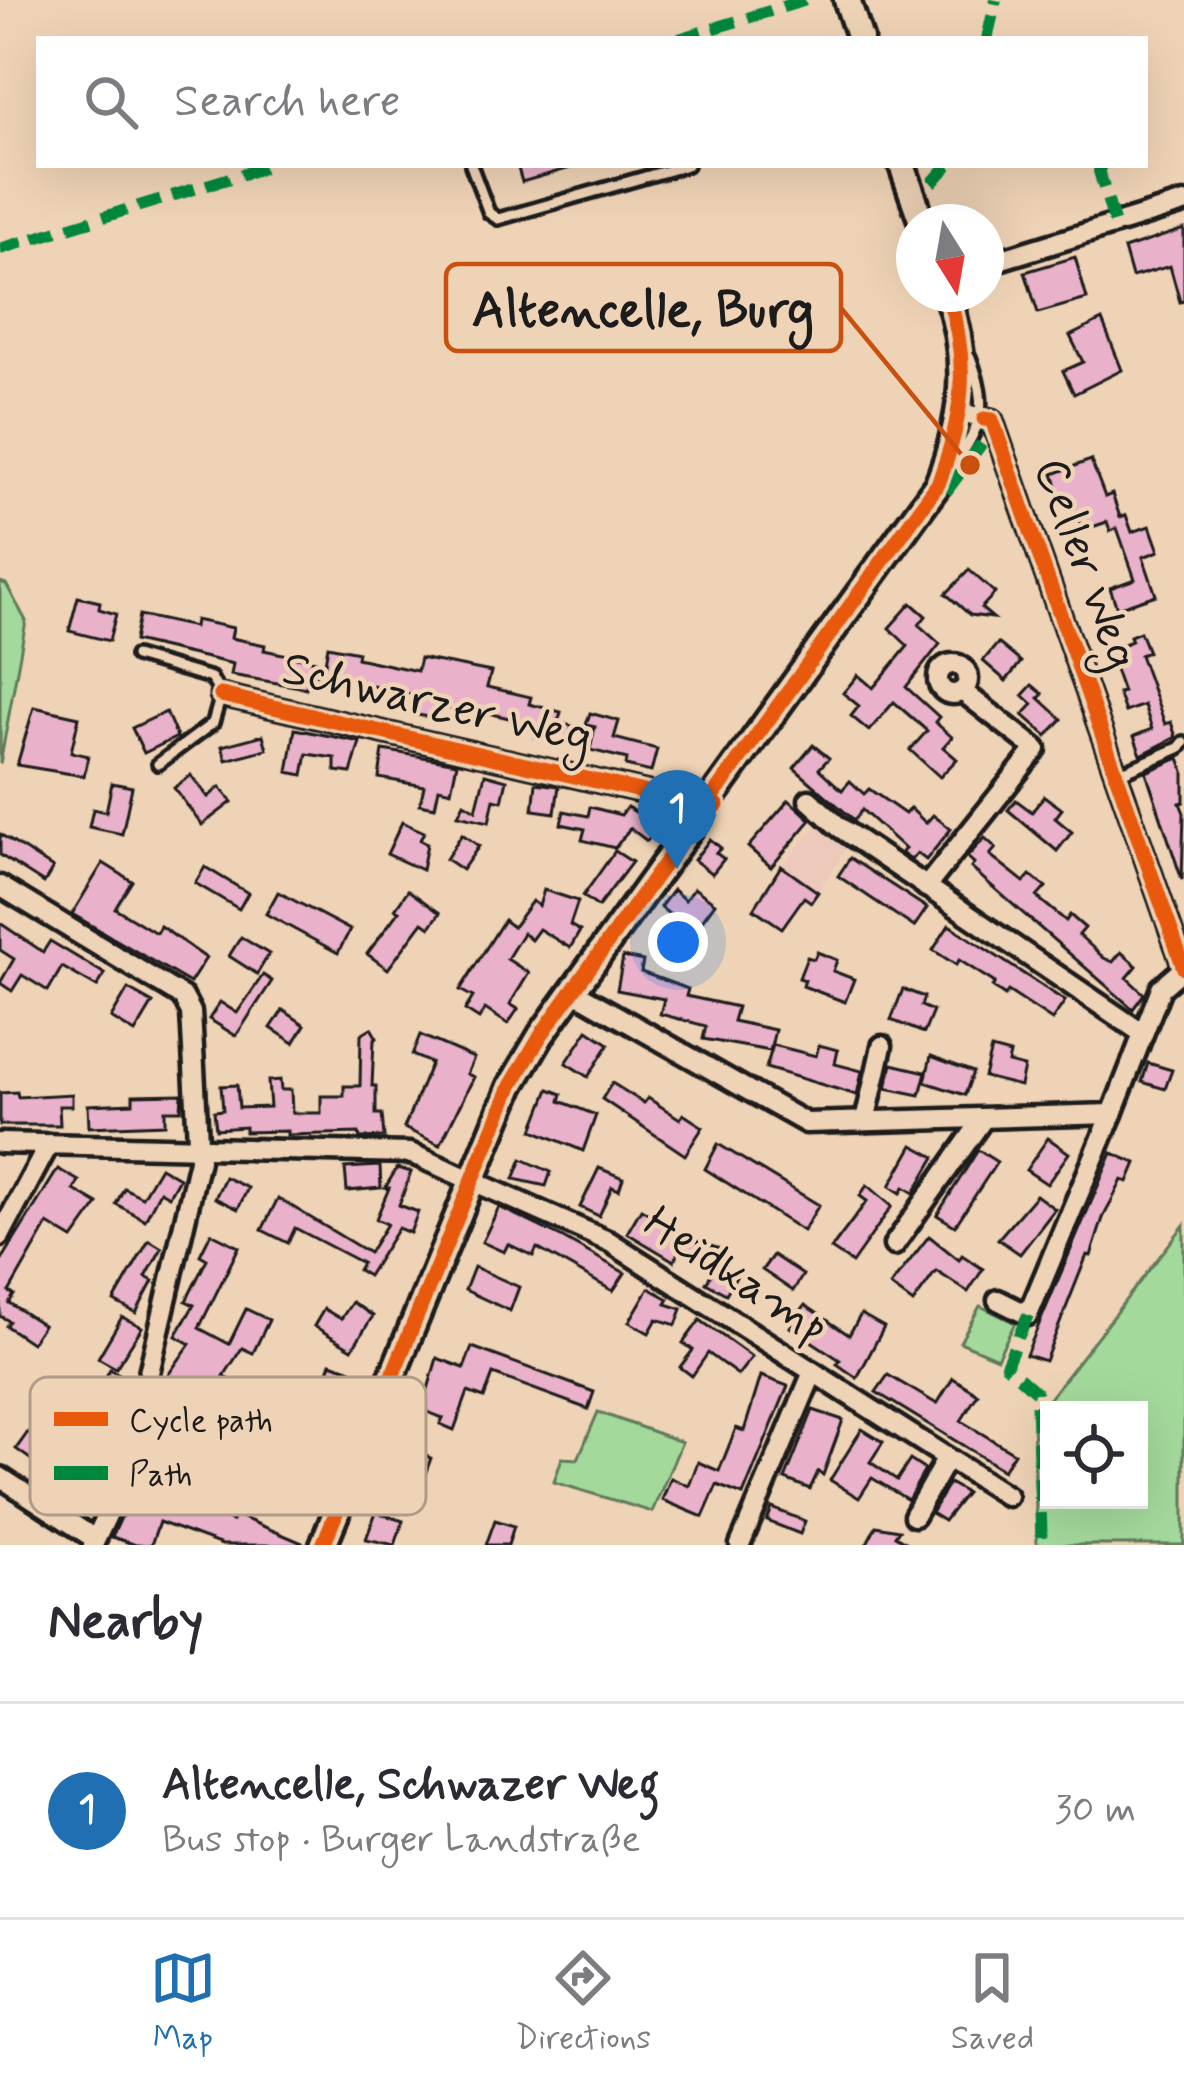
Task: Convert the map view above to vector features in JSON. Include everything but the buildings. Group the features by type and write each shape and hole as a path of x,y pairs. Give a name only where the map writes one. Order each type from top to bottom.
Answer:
{"street":[{"path":"847,0 859,36"},
{"path":"903,168 916,204"},
{"path":"1004,258 1184,203"},
{"path":"392,1377 511,1086 573,991 938,484 971,415 954,312"},
{"name":"Celler Weg","path":"971,415 992,421 1184,968"},
{"path":"926,887 1036,749 962,691"},
{"name":"Schwarzer Weg","path":"221,695 705,806"},
{"path":"809,800 839,827 1142,1033"},
{"path":"0,886 183,997 190,1012 199,1160 148,1377"},
{"path":"998,1300 1028,1315 1161,988 1184,968"},
{"path":"573,991 806,1123 1112,1114"},
{"path":"865,1120 882,1046"},
{"path":"894,1244 982,1119"},
{"name":"Heidkamp","path":"0,1143 410,1153 610,1242 1007,1496"},
{"path":"0,1236 50,1144"},
{"path":"740,1545 813,1372"},
{"path":"914,1516 947,1458"},
{"path":"0,1477 30,1498"},
{"path":"55,1515 94,1542"},
{"path":"323,1545 335,1515"}],"lane":[{"path":"472,168 489,213 498,219 658,169"},
{"path":"135,656 211,678 221,695 213,723 158,764"},
{"path":"1118,774 1184,742"}],"shaded area":[{"path":"819,822 849,844 818,892 781,866"}],"green space":[{"path":"0,582 6,584 26,621 0,764"},
{"path":"1184,1225 1184,1545 1037,1545 1033,1419 1040,1410 1040,1509 1148,1509 1148,1401 1047,1401"},
{"path":"980,1306 1015,1323 997,1358 960,1342"},
{"path":"598,1412 682,1442 652,1512 554,1482 562,1458 578,1459"}],"marked path":[{"path":"689,36 806,0"},
{"path":"988,36 996,0"},
{"path":"0,249 262,168"},
{"path":"932,183 945,168"},
{"path":"1100,168 1115,225"},
{"path":"946,492 988,435 992,422"},
{"path":"1028,1315 1006,1365 1036,1392 1042,1545"}],"cycle path":[{"path":"392,1377 511,1086 541,1035 938,484 961,390 953,312"},
{"path":"984,419 992,420 1184,968"},
{"path":"221,695 717,805"},
{"path":"323,1545 335,1515"}],"place":[{"name":"Altencelle, Burg","path":"970,465"},
{"name":"Altencelle, Schwazer Weg","path":"677,869"}]}
